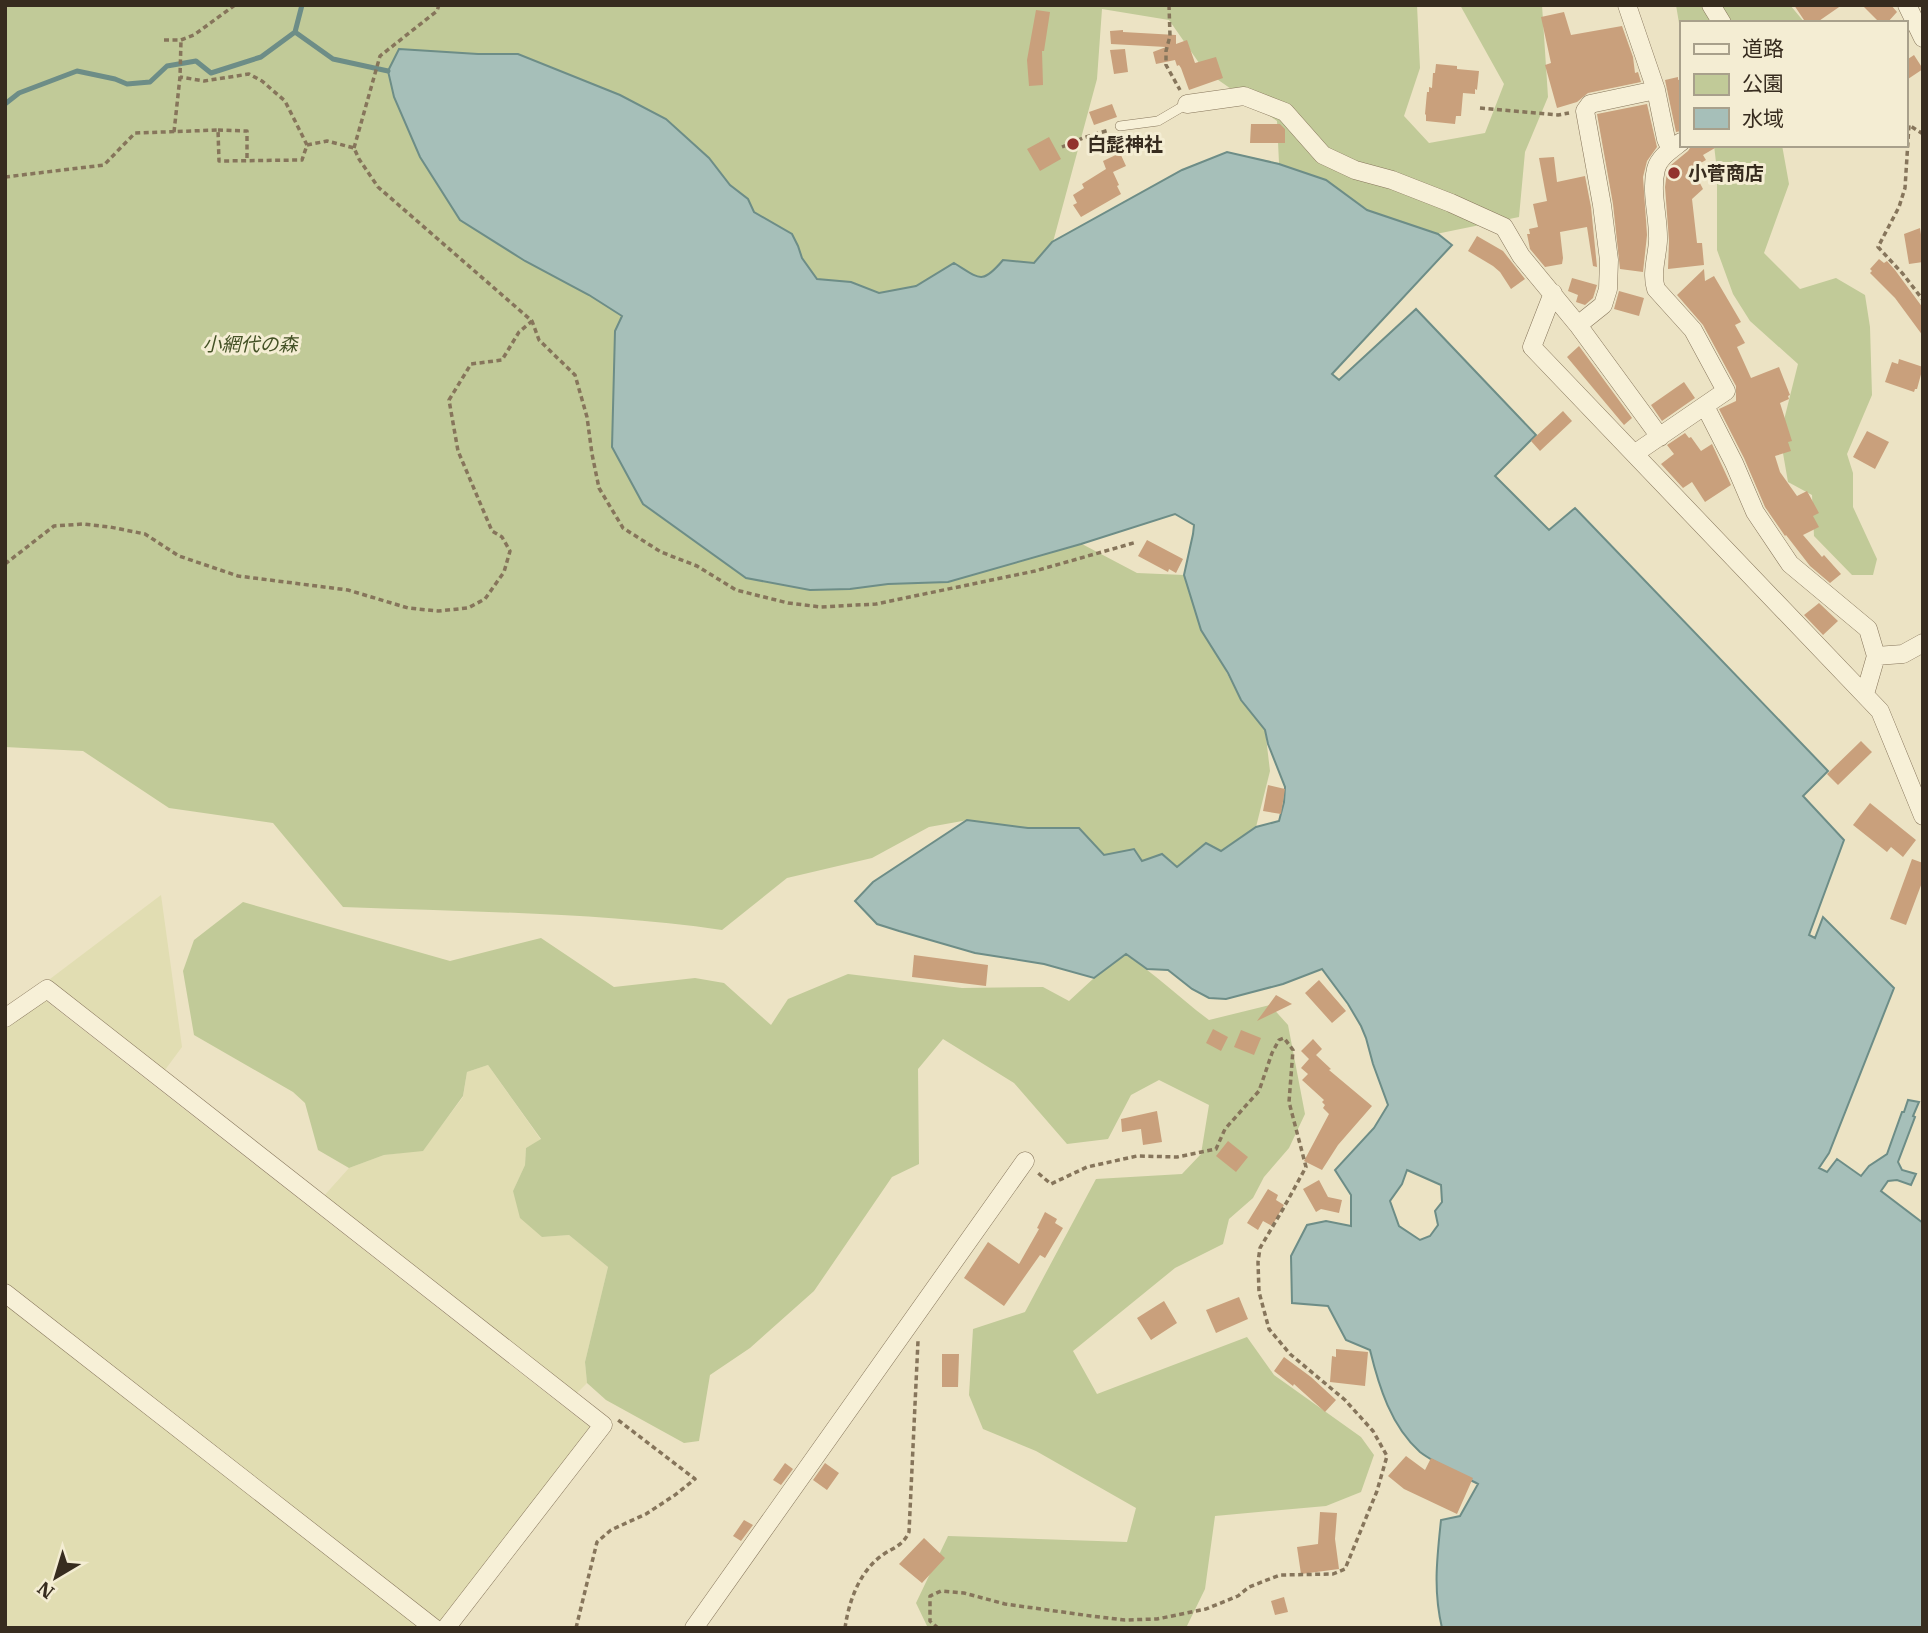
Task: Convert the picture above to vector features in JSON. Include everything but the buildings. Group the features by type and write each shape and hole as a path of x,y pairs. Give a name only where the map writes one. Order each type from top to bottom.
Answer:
{"street":[{"path":"1627,5 1656,90 1666,139 1676,146 1660,160 1656,170 1658,243 1653,282 1656,289 1693,330 1726,391 1634,454"},
{"path":"1711,5 1721,21"},
{"path":"1907,5 1923,38"},
{"path":"1578,325 1603,304 1608,289 1609,260 1585,111 1590,104 1656,90"},
{"path":"1187,104 1244,96 1285,112 1323,155 1355,170 1392,180 1504,227 1521,256 1578,325 1660,437"},
{"path":"1553,293 1532,347 1880,711 1923,816"},
{"path":"1705,406 1755,512 1790,565 1868,629 1876,656 1864,694"},
{"path":"1876,656 1903,654 1923,643"},
{"path":"5,1018 47,989 603,1425 446,1628"},
{"path":"694,1628 1025,1161"},
{"path":"5,1293 434,1628"}],"lane":[{"path":"1119,126 1158,121 1187,104"}],"path":[{"path":"164,40 181,40 194,35 234,5"},
{"path":"439,5 437,12 380,56 354,148 378,187 532,321 539,340 575,375 587,417 599,488 623,527 661,552 697,566 736,590 788,603 821,607 876,604 1035,571 1137,542"},
{"path":"1169,5 1167,65 1187,104"},
{"path":"174,132 181,40"},
{"path":"180,77 204,80 249,74 262,81 285,102 307,145 302,160 219,161 218,130"},
{"path":"1480,108 1558,115 1585,111"},
{"path":"1923,134 1909,125 1905,188 1878,247 1923,300"},
{"path":"1062,147 1119,126"},
{"path":"5,177 104,165 135,133 247,131 247,160"},
{"path":"307,145 327,141 354,148"},
{"path":"5,564 54,526 83,524 145,534 179,556 238,576 348,590 408,608 438,611 468,608 485,599 498,582 510,551 502,537 492,531 458,451 449,400 471,364 502,360 519,332 532,321"},
{"path":"938,1628 930,1621 930,1596 941,1591 964,1593 1005,1604 1091,1616 1125,1620 1157,1619 1206,1609 1280,1575 1333,1574 1345,1569 1377,1490 1387,1455 1373,1432 1345,1399 1290,1354 1269,1329 1259,1292 1259,1248 1306,1167 1289,1102 1293,1050 1284,1038 1272,1053 1259,1091 1225,1129 1216,1149 1177,1157 1137,1156 1087,1167 1051,1184 1025,1161"},
{"path":"845,1628 848,1607 856,1587 869,1567 899,1546 909,1532 920,1308"},
{"path":"576,1628 597,1542 611,1530 646,1514 695,1479 616,1419 603,1425"}],"shaded area":[{"path":"161,895 182,1047 162,1074 46,982"},
{"path":"45,1000 591,1428 435,1628 5,1628 5,1029"},
{"path":"488,1065 541,1140 526,1148 525,1165 513,1191 542,1237 569,1235 608,1267 585,1362 587,1383 574,1396 323,1197 349,1168 384,1155 423,1150 463,1097 467,1072"}],"green space":[{"name":"小網代の森","path":"5,5 1417,5 1420,68 1404,116 1429,143 1485,133 1504,84 1460,5 1542,5 1548,97 1525,152 1519,217 1353,251 1082,544 1137,573 1184,575 1201,630 1241,700 1265,729 1270,771 1256,827 1221,851 1206,843 1177,867 1142,862 1134,849 1104,855 1079,828 1028,828 968,820 929,827 872,858 787,878 722,930 580,916 343,907 273,823 169,808 83,751 5,747","holes":["1102,9 1169,20 1204,70 1277,121 1279,163 1227,152 1182,170 1053,242 1097,79"]},
{"path":"1676,5 1790,5 1803,21 1680,21 1680,29"},
{"path":"1714,147 1782,147 1789,184 1764,253 1800,289 1836,278 1865,295 1870,327 1872,395 1847,454 1853,473 1853,507 1877,559 1873,575 1852,575 1814,536 1812,495 1788,482 1780,436 1798,364 1750,321 1733,294 1717,250 1717,171"},
{"path":"243,902 450,961 541,938 614,987 695,978 724,983 771,1025 788,999 848,974 962,988 1043,987 1069,1001 1125,954 1209,1020 1270,1005 1288,1025 1305,1114 1289,1148 1264,1177 1253,1198 1229,1219 1223,1244 1175,1268 1073,1351 1097,1394 1247,1337 1274,1375 1361,1437 1374,1455 1361,1492 1326,1506 1215,1516 1205,1589 1186,1628 928,1628 916,1603 948,1536 1127,1542 1136,1508 1036,1451 983,1429 969,1395 973,1329 1025,1312 1096,1179 1182,1174 1201,1154 1209,1105 1159,1080 1131,1095 1108,1139 1067,1144 1014,1083 943,1039 918,1069 919,1164 892,1177 814,1291 750,1348 710,1375 699,1441 684,1443 606,1400 587,1383 585,1362 608,1267 569,1235 542,1237 520,1218 513,1191 525,1165 526,1148 541,1139 488,1065 467,1072 463,1096 423,1151 384,1155 349,1168 318,1150 305,1103 293,1092 194,1035 183,971 194,940"}],"water":[{"path":"399,49 518,54 620,95 666,119 709,158 730,185 748,199 754,212 792,234 802,258 817,279 851,282 879,293 916,286 954,263 980,277 990,273 1003,260 1034,263 1052,242 1182,170 1227,152 1279,164 1326,180 1367,210 1438,234 1452,245 1332,374 1339,380 1416,309 1536,435 1495,476 1549,530 1575,508 1828,771 1803,796 1844,840 1809,935 1815,938 1823,917 1894,988 1829,1153 1819,1168 1827,1172 1837,1159 1861,1176 1869,1166 1887,1154 1908,1100 1919,1102 1898,1162 1902,1170 1916,1174 1911,1185 1897,1180 1888,1181 1881,1191 1923,1223 1923,1628 1442,1628 1437,1587 1441,1520 1460,1516 1478,1484 1420,1452 1410,1442 1388,1405 1370,1350 1346,1340 1328,1306 1292,1303 1291,1256 1307,1225 1326,1221 1351,1226 1351,1195 1335,1170 1374,1128 1388,1105 1361,1026 1322,969 1283,984 1226,999 1209,998 1192,989 1168,970 1147,969 1126,954 1094,978 1044,964 975,953 877,924 855,901 873,882 967,820 1028,828 1079,828 1104,855 1134,849 1142,861 1162,854 1177,867 1206,843 1221,851 1256,827 1279,821 1285,787 1265,730 1241,700 1228,673 1201,630 1184,575 1194,525 1175,514 948,582 810,590 746,578 643,504 612,447 615,331 622,316 525,261 460,220 420,157 394,97 388,71","holes":["1407,1170 1441,1185 1442,1202 1435,1211 1438,1225 1430,1236 1420,1240 1399,1226 1390,1201 1402,1184"]}],"waterway":[{"path":"295,32 302,5"},
{"path":"5,104 19,93 77,71 127,84 150,82 167,66 196,61 211,73 261,57 295,32 333,59 388,71"}],"place":[{"name":"白髭神社","path":"1073,144"},
{"name":"小菅商店","path":"1674,173"}]}
